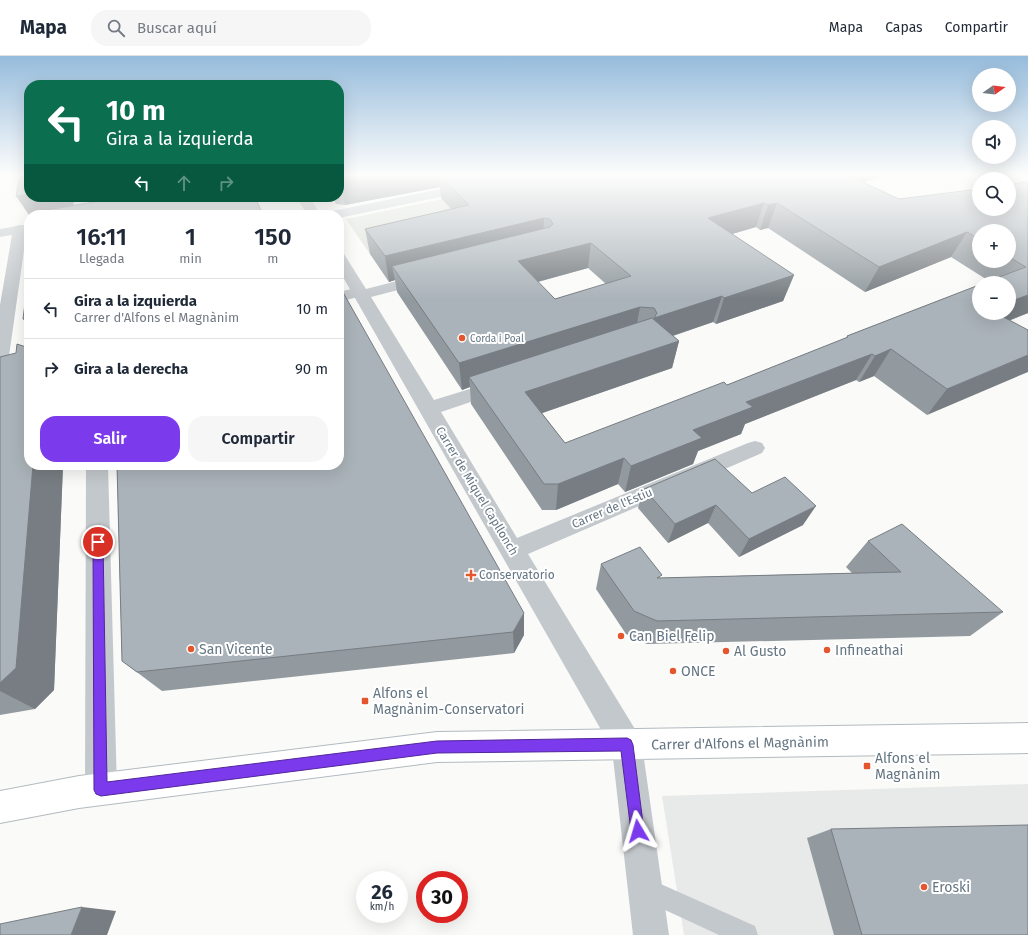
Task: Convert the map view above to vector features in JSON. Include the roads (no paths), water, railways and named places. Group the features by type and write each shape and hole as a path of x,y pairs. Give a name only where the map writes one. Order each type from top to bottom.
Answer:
{"main road":[{"name":"Carrer d'Alfons el Magnànim","path":"0,807 78,792 437,747 1028,738"}],"street":[{"path":"0,233 24,228"},
{"path":"0,356 24,233"},
{"name":"Carrer de Miquel Capllonch","path":"344,271 353,295 428,409 513,550 627,745"},
{"path":"353,295 437,275"},
{"path":"428,409 511,382"},
{"name":"Carrer de l'Estiu","path":"513,550 755,448"},
{"path":"97,470 101,790"},
{"path":"627,745 651,935"}],"lane":[{"path":"645,888 746,935"}],"place":[{"name":"Corda i Poal","path":"462,338"},
{"name":"Conservatorio","path":"471,575"},
{"name":"Can Biel Felip","path":"621,636"},
{"name":"San Vicente","path":"191,649"},
{"name":"Infineathai","path":"827,650"},
{"name":"Al Gusto","path":"726,651"},
{"name":"ONCE","path":"673,671"},
{"name":"Alfons el Magnànim-Conservatori","path":"365,701"},
{"name":"Alfons el Magnànim","path":"867,766"},
{"name":"Eroski","path":"924,887"}]}
